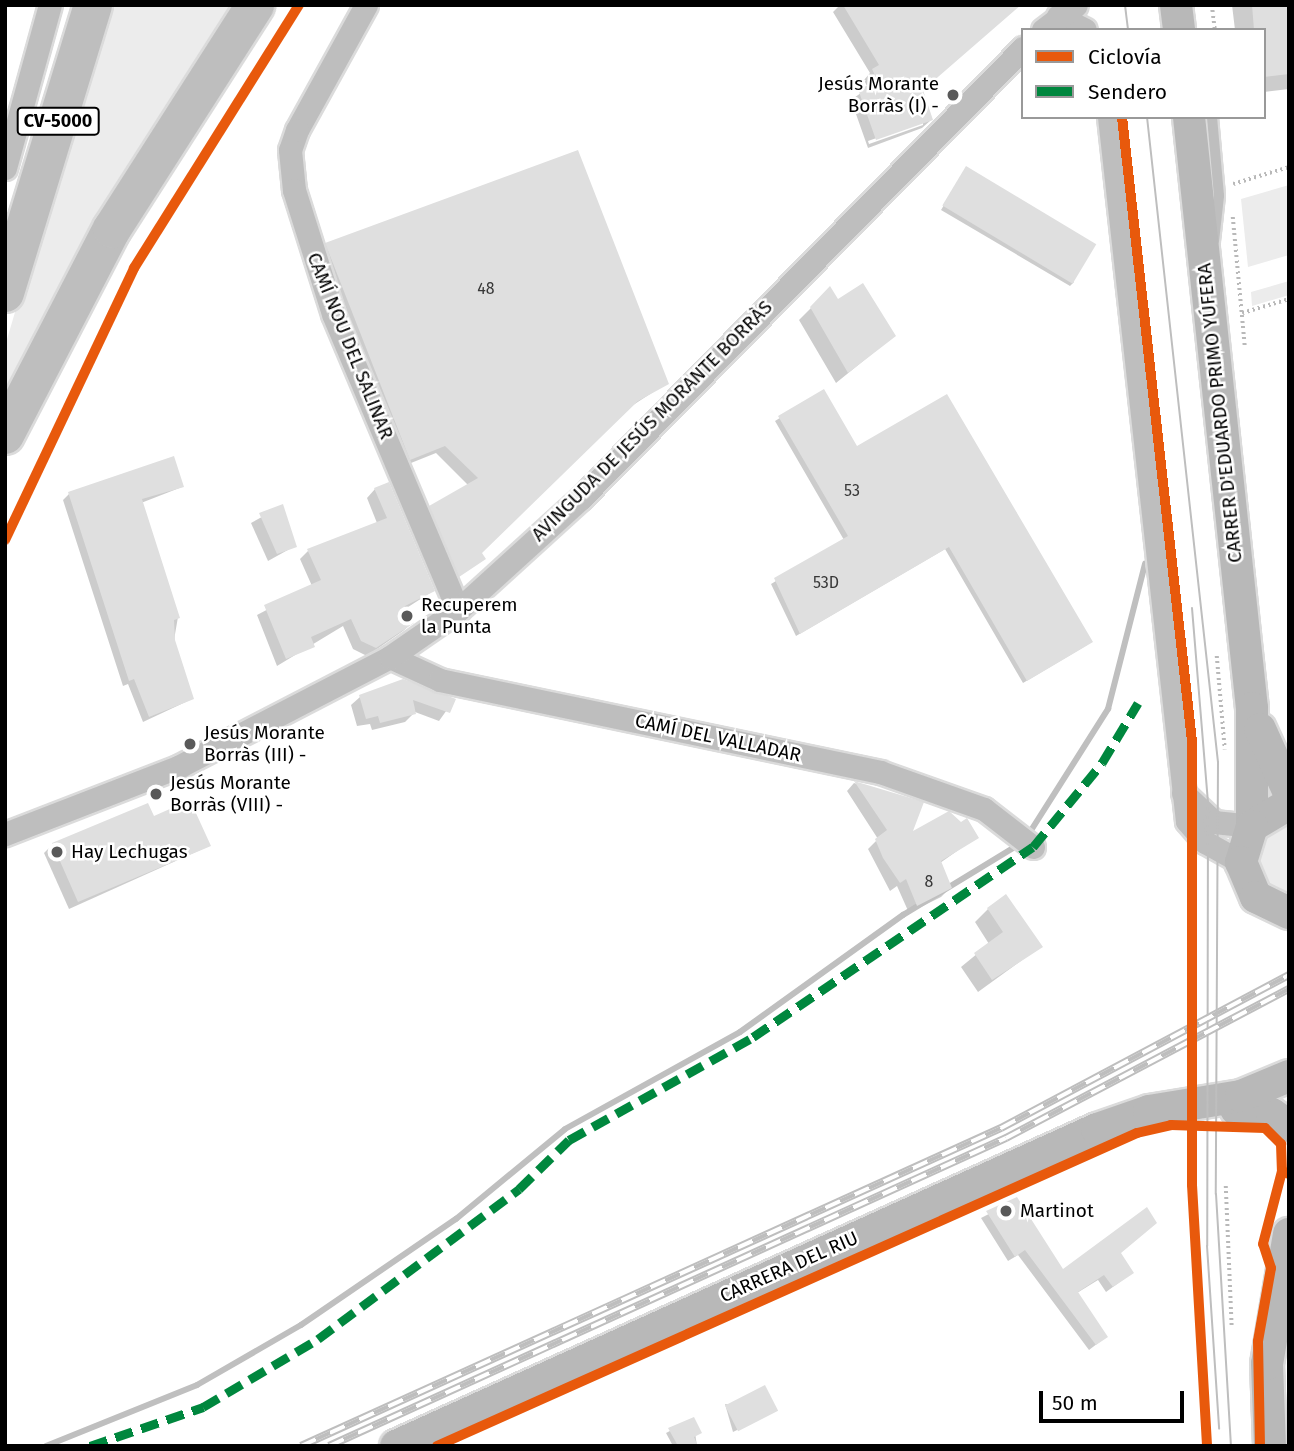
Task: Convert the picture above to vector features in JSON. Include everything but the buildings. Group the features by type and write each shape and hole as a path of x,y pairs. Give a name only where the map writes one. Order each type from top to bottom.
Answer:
{"highway":[{"path":"25,238 78,5"},
{"name":"CV-5000","path":"5,293 25,238 93,5"},
{"path":"5,435 112,229 255,5"}],"street":[{"path":"5,168 50,5"},
{"name":"CAMÍ NOU DEL SALINAR","path":"366,5 297,130 290,150 294,190 333,314 458,610"},
{"path":"1175,5 1179,28"},
{"path":"1062,13 1082,28"},
{"name":"AVINGUDA DE JESÚS MORANTE BORRÀS","path":"5,834 180,766 390,657 458,610 582,498 1021,50"},
{"path":"1109,119 1183,793 1195,833 1241,862 1255,897 1289,913"},
{"name":"CARRER D'EDUARDO PRIMO YÚFERA","path":"1189,119 1252,708 1252,825 1241,862"},
{"name":"CAMÍ DEL VALLADAR","path":"390,657 440,680 880,772 984,808 1033,847"},
{"name":"CARRER D'EDUARDO PRIMO YÚFERA","path":"1252,708 1271,765 1289,793"},
{"path":"1183,793 1214,822 1252,825 1289,804"},
{"name":"CARRERA DEL RIU","path":"396,1446 1097,1129 1187,1105 1241,1096 1289,1076"},
{"name":"CARRERA DEL RIU","path":"1187,1105 1236,1108 1289,1091"},
{"path":"1236,1108 1272,1114 1289,1126"},
{"path":"1282,1442 1267,1364 1289,1234"},
{"path":"1282,1442 1289,1320"}],"lane":[{"path":"1206,278 1219,218 1212,119"}],"path":[{"path":"1212,5 1215,28"},
{"path":"1231,184 1289,167"},
{"path":"1230,171 1232,197"},
{"path":"1233,209 1245,346"},
{"path":"1241,313 1289,299"},
{"path":"1217,656 1226,762"},
{"path":"1226,1186 1233,1327"}],"shaded area":[{"path":"106,5 236,5 63,282 5,396 5,346"},
{"path":"1289,185 1289,255 1248,267 1241,199"},
{"path":"1289,281 1289,295 1252,306 1251,292"},
{"path":"1289,819 1289,896 1265,882 1257,858 1264,834"}],"waterway":[{"path":"1030,832 1108,709 1145,564"},
{"path":"46,1446 197,1385 301,1325 456,1219 565,1129 740,1032 903,915 1018,845"}],"tram line":[{"path":"1125,5 1128,28"},
{"path":"1147,119 1218,762 1216,1194 1231,1446"},
{"path":"1192,608 1208,803 1207,1246 1219,1429"}],"railway":[{"path":"301,1446 1001,1128 1289,975"},
{"path":"329,1446 1006,1138 1289,989"}],"marked path":[{"path":"90,1446 203,1407 318,1339 519,1189 569,1140 753,1037 1033,847 1102,763 1138,703"}],"cycle path":[{"path":"5,540 134,268 299,5"},
{"path":"1122,119 1192,741 1192,1185 1207,1446"},
{"path":"437,1446 1137,1133 1171,1125 1265,1128 1281,1144 1282,1171 1289,1174"},
{"path":"1260,1446 1258,1341 1271,1268 1263,1244 1282,1171"}],"place":[{"name":"Jesús Morante Borràs (I) -","path":"953,95"},
{"name":"Recuperem la Punta","path":"407,616"},
{"name":"Jesús Morante Borràs (III) -","path":"190,744"},
{"name":"Jesús Morante Borràs (VIII) -","path":"156,794"},
{"name":"Hay Lechugas","path":"57,852"},
{"name":"Martinot","path":"1006,1211"}]}
